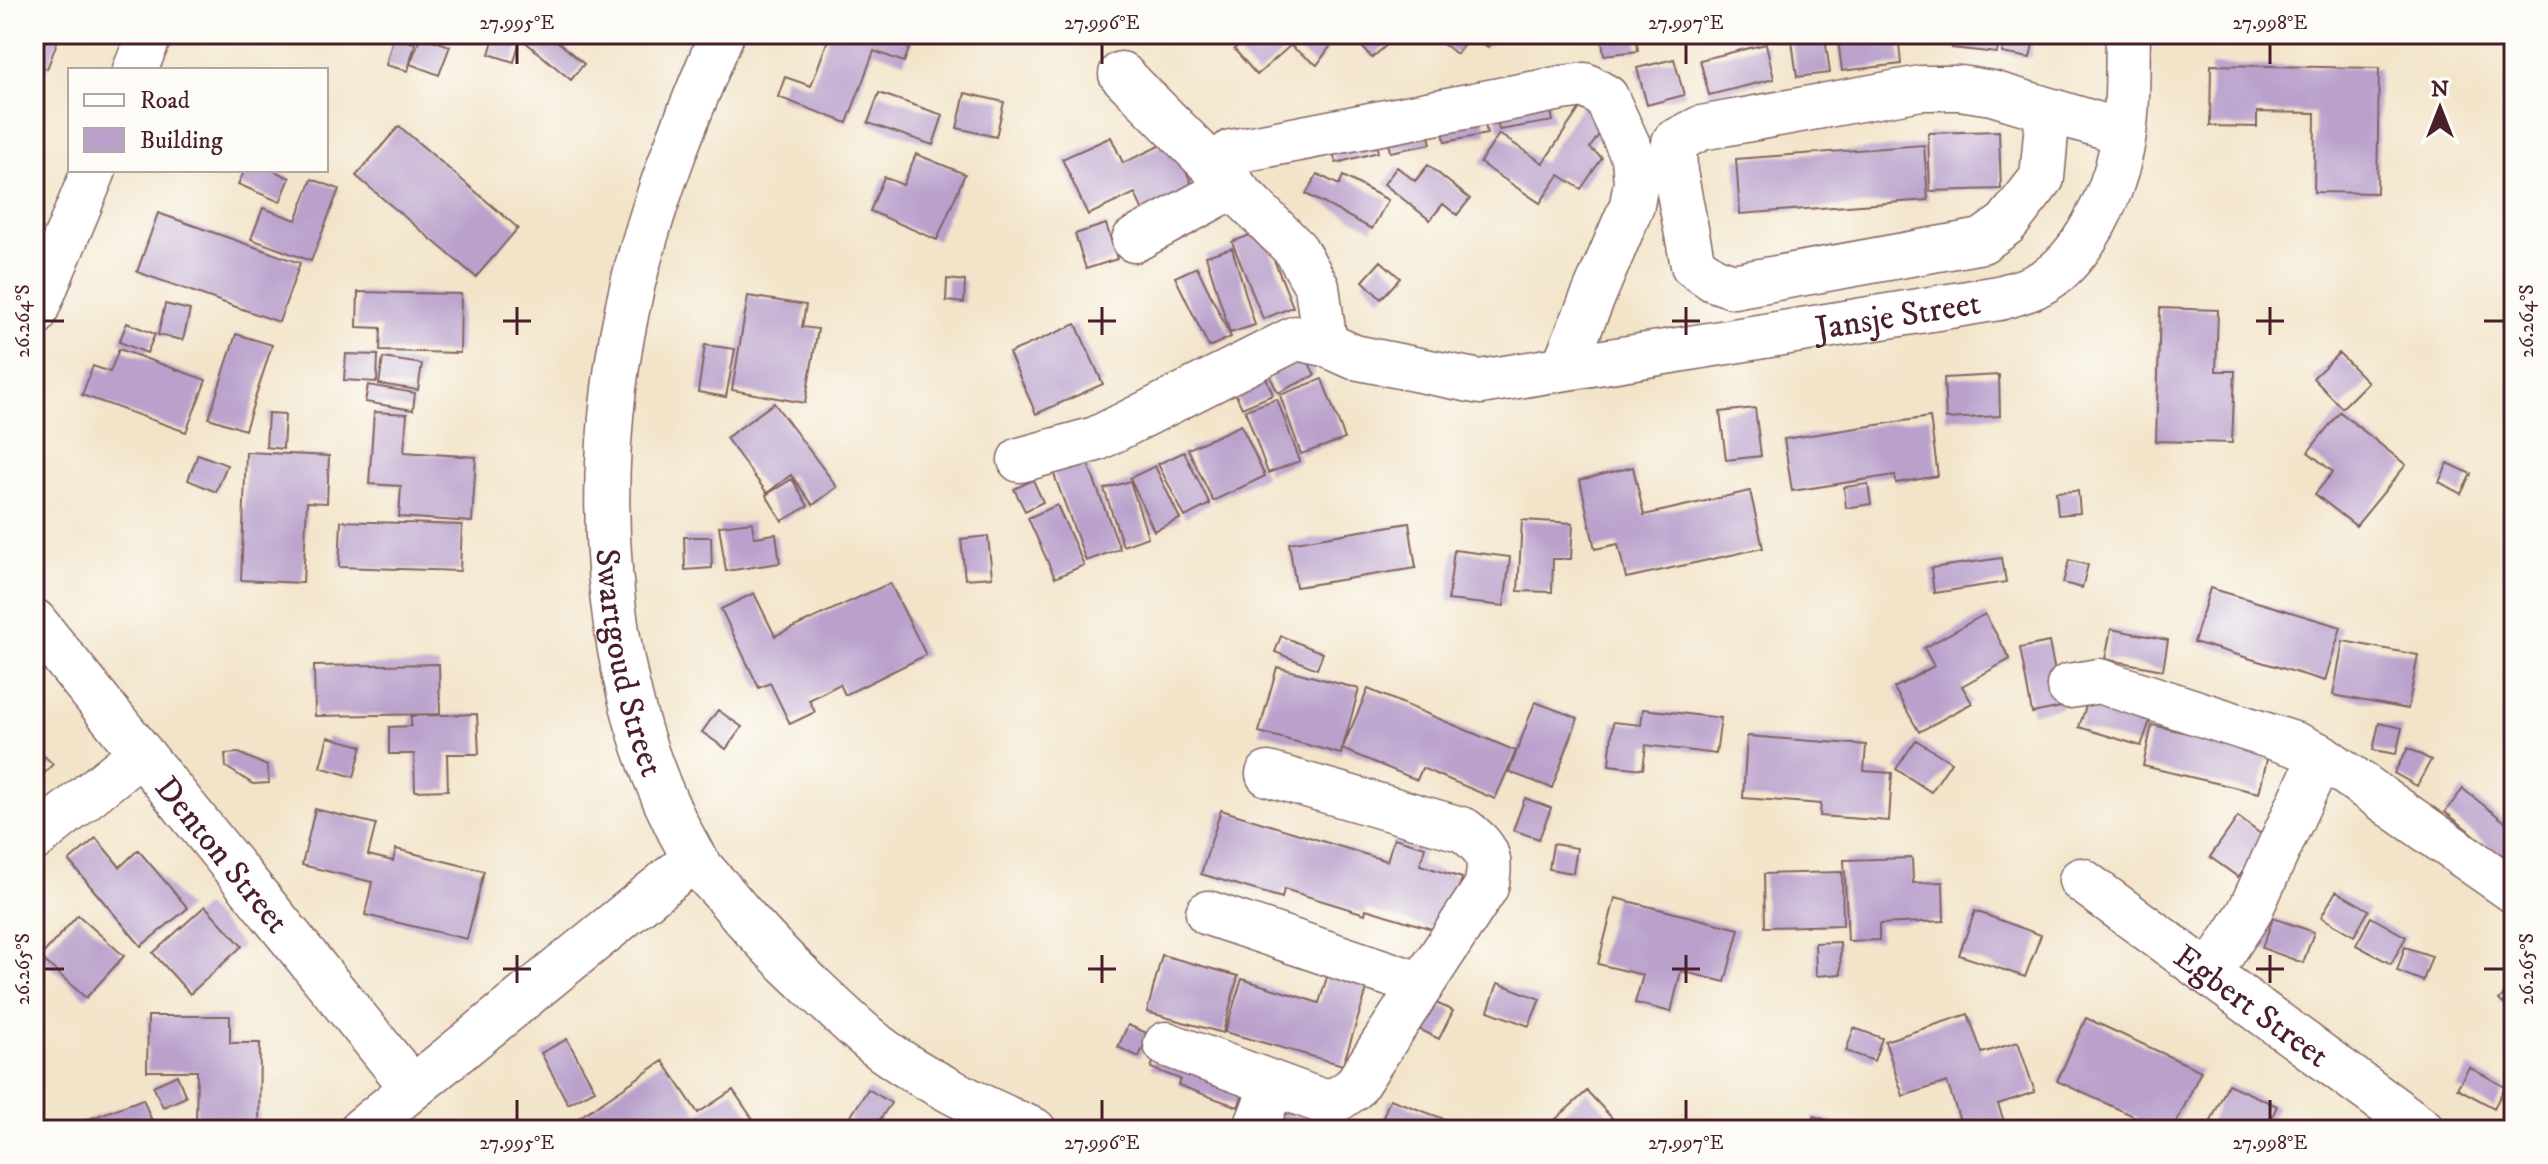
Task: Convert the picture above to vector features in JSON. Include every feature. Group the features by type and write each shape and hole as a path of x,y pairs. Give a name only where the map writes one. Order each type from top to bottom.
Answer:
{"street":[{"path":"136,68 150,34"},
{"name":"Swartgoud Street","path":"722,34 664,180 634,280 616,378 607,492 609,580 621,654 637,719 657,782 694,859 768,946 880,1048 948,1089 1034,1130"},
{"name":"Jansje Street","path":"1325,344 1354,357 1480,382 1999,298 2040,284 2071,259 2092,228 2107,195 2121,151 2128,34"},
{"path":"1020,460 1096,439 1296,338 1325,344 1317,287 1296,250 1232,169 1121,74"},
{"path":"1134,240 1232,169 1562,88 1585,85 1606,97 1634,158 1636,182 1632,205 1563,368"},
{"path":"2048,112 2042,178 2006,224 1982,241 1733,286 1713,279 1693,265 1675,172 1674,142 1701,128 1921,88 1960,88 1992,93 2123,132"},
{"path":"34,315 93,172"},
{"name":"Denton Street","path":"34,621 412,1087"},
{"path":"2069,686 2099,681 2297,745 2321,756 2514,891"},
{"path":"34,839 140,754"},
{"path":"2210,973 2249,913 2321,756"},
{"path":"1166,1044 1321,1101 1338,1099 1354,1088 1486,887 1490,868 1484,845 1464,830 1268,774"},
{"path":"361,1130 694,859"},
{"name":"Egbert Street","path":"2081,880 2423,1130"},
{"path":"1208,913 1422,985"},
{"path":"1255,1130 1273,1084"}],"building":[{"path":"34,34 60,34 47,69 34,64"},
{"path":"495,34 520,40 514,62 489,54"},
{"path":"516,34 549,34 584,64 571,80"},
{"path":"830,34 915,34 904,62 874,51 847,123 778,97 785,77 811,86"},
{"path":"1250,34 1281,34 1291,45 1257,75 1234,49"},
{"path":"1302,34 1339,34 1317,65 1292,47"},
{"path":"1351,34 1399,34 1372,58"},
{"path":"1429,34 1497,34 1488,47 1470,35 1457,54"},
{"path":"1601,34 1636,34 1638,51 1604,55"},
{"path":"1898,34 1901,64 1842,71 1838,40"},
{"path":"1954,34 2000,34 1997,53 1952,48"},
{"path":"2005,34 2035,34 2030,58 2002,53"},
{"path":"421,36 450,46 439,75 410,64"},
{"path":"1825,37 1830,73 1797,77 1792,41"},
{"path":"393,38 415,43 408,71 386,65"},
{"path":"1766,44 1774,79 1709,95 1700,60"},
{"path":"1674,59 1684,95 1647,105 1637,68"},
{"path":"2211,65 2379,68 2377,193 2314,192 2315,113 2257,112 2257,127 2210,126"},
{"path":"34,68 43,73 34,91"},
{"path":"879,93 943,115 933,145 868,123"},
{"path":"965,93 1004,102 996,137 957,128"},
{"path":"1586,99 1611,116 1590,148 1602,158 1581,189 1559,175 1540,203 1480,163 1499,134 1543,163"},
{"path":"1549,100 1553,121 1499,130 1495,110"},
{"path":"1482,110 1487,134 1445,142 1441,119"},
{"path":"1426,123 1431,144 1390,152 1386,132"},
{"path":"399,126 518,228 476,277 356,176"},
{"path":"1999,131 2001,189 1930,191 1928,133"},
{"path":"1373,132 1378,152 1336,163 1330,143"},
{"path":"1111,137 1123,163 1172,140 1196,193 1145,216 1135,193 1088,215 1062,159"},
{"path":"1924,145 1928,200 1740,214 1736,159"},
{"path":"916,154 965,174 937,240 870,211 884,177 903,185"},
{"path":"1428,165 1470,199 1457,215 1443,204 1430,220 1384,184 1397,167 1415,181"},
{"path":"244,172 276,172 290,178 280,202 238,184"},
{"path":"1317,174 1339,185 1343,176 1388,200 1372,229 1306,194"},
{"path":"312,179 339,189 311,261 251,239 263,208 296,220"},
{"path":"158,213 300,263 279,322 137,272"},
{"path":"1106,224 1117,259 1086,269 1075,234"},
{"path":"1262,230 1293,307 1263,319 1232,242"},
{"path":"1232,248 1255,325 1230,333 1206,256"},
{"path":"1381,261 1400,278 1381,299 1363,281"},
{"path":"1197,267 1231,337 1209,347 1175,277"},
{"path":"947,279 965,281 964,303 946,301"},
{"path":"358,292 461,294 460,353 380,351 381,328 357,327"},
{"path":"748,296 806,305 802,327 818,329 805,403 732,390"},
{"path":"165,304 190,310 183,340 158,335"},
{"path":"2160,308 2218,310 2216,371 2235,371 2232,443 2156,441"},
{"path":"127,323 155,334 147,353 119,342"},
{"path":"1076,324 1103,384 1036,414 1009,353"},
{"path":"236,334 272,345 245,430 209,418"},
{"path":"705,345 735,349 726,397 698,392"},
{"path":"119,349 206,380 186,432 82,395 93,366 110,372"},
{"path":"1302,349 1315,375 1278,393 1265,366"},
{"path":"2339,353 2368,382 2342,408 2313,378"},
{"path":"346,354 378,355 377,382 344,380"},
{"path":"383,358 422,364 418,390 379,384"},
{"path":"1263,370 1273,395 1242,408 1231,384"},
{"path":"1999,375 2000,416 1946,419 1944,378"},
{"path":"1322,379 1345,439 1301,454 1280,395"},
{"path":"368,385 415,393 413,410 365,402"},
{"path":"1277,399 1300,461 1268,473 1245,410"},
{"path":"774,403 837,487 813,505 791,475 767,493 726,438"},
{"path":"1755,408 1761,456 1726,460 1720,412"},
{"path":"374,412 407,414 404,452 476,457 472,522 399,517 401,486 369,484"},
{"path":"2340,412 2406,465 2356,526 2315,494 2333,472 2308,452"},
{"path":"268,413 285,414 283,449 266,447"},
{"path":"1930,417 1938,476 1896,483 1895,475 1792,491 1784,439"},
{"path":"1241,425 1265,476 1213,501 1188,449"},
{"path":"246,452 329,456 327,503 307,502 303,583 241,580"},
{"path":"1184,452 1210,504 1185,517 1158,464"},
{"path":"198,454 227,465 216,492 188,480"},
{"path":"1085,456 1120,549 1086,561 1052,469"},
{"path":"2448,463 2471,474 2461,494 2439,482"},
{"path":"1155,466 1180,519 1154,531 1130,478"},
{"path":"1633,467 1644,515 1750,491 1763,548 1626,578 1618,544 1595,549 1580,480"},
{"path":"792,479 808,506 782,521 766,495"},
{"path":"1033,480 1043,502 1025,511 1014,489"},
{"path":"1130,481 1148,537 1123,546 1104,489"},
{"path":"1868,484 1871,504 1846,508 1844,487"},
{"path":"2078,491 2080,513 2058,515 2056,492"},
{"path":"1057,505 1084,565 1055,578 1028,518"},
{"path":"1522,520 1573,523 1571,559 1553,559 1552,592 1518,591"},
{"path":"341,521 462,525 460,571 339,567"},
{"path":"752,522 754,537 776,534 780,563 726,571 719,526"},
{"path":"1409,523 1416,568 1296,587 1289,543"},
{"path":"988,536 992,577 965,579 961,539"},
{"path":"684,537 711,537 712,568 685,570"},
{"path":"1454,550 1510,557 1504,606 1448,600"},
{"path":"2002,558 2006,582 1934,593 1931,568"},
{"path":"2069,560 2088,565 2082,588 2063,583"},
{"path":"890,583 926,655 845,695 840,684 809,700 815,712 790,724 770,683 759,688 721,609 754,593 775,636"},
{"path":"2210,588 2341,627 2325,681 2194,642"},
{"path":"1985,614 2010,659 1962,686 1972,703 1919,732 1894,688 1934,666 1924,648"},
{"path":"2111,629 2168,640 2163,670 2105,659"},
{"path":"1281,636 1323,653 1317,669 1275,652"},
{"path":"2343,641 2418,655 2408,709 2333,695"},
{"path":"2049,642 2062,707 2032,713 2020,648"},
{"path":"439,664 440,714 315,716 314,666"},
{"path":"1277,667 1359,689 1341,754 1259,732"},
{"path":"1368,689 1516,751 1495,799 1422,768 1417,780 1342,749"},
{"path":"2089,697 2151,718 2141,746 2079,727"},
{"path":"1535,702 1578,718 1552,788 1509,772"},
{"path":"1643,709 1721,718 1716,754 1646,745 1643,769 1609,765 1613,722 1641,725"},
{"path":"718,710 742,727 726,749 702,732"},
{"path":"477,714 479,754 447,754 448,790 415,791 414,754 389,754 389,727 411,726 411,716"},
{"path":"2379,723 2402,728 2396,754 2373,750"},
{"path":"2152,725 2269,751 2259,793 2143,766"},
{"path":"1747,736 1866,745 1864,771 1892,773 1889,821 1820,816 1821,804 1743,798"},
{"path":"328,737 362,746 354,777 320,767"},
{"path":"1916,740 1951,762 1931,792 1896,769"},
{"path":"34,747 53,764 34,784"},
{"path":"2408,748 2431,760 2417,786 2394,773"},
{"path":"239,753 267,766 269,783 253,784 226,767 225,754"},
{"path":"2463,789 2514,829 2514,866 2445,812"},
{"path":"1525,798 1551,808 1539,839 1513,830"},
{"path":"315,809 376,824 368,855 393,861 396,849 484,871 467,939 365,915 372,882 302,865"},
{"path":"1221,810 1387,861 1394,838 1425,847 1420,865 1462,878 1445,933 1366,909 1365,914 1284,889 1282,898 1201,874"},
{"path":"2238,817 2266,838 2238,877 2210,857"},
{"path":"96,838 120,867 138,850 188,908 141,946 69,861"},
{"path":"1553,844 1577,848 1573,873 1549,869"},
{"path":"1912,858 1913,883 1943,882 1944,921 1879,924 1879,940 1848,941 1844,860"},
{"path":"1842,872 1843,925 1765,927 1764,874"},
{"path":"2336,891 2369,910 2354,936 2321,917"},
{"path":"1615,898 1739,929 1725,982 1681,971 1671,1012 1635,1003 1643,975 1598,964"},
{"path":"205,906 242,946 190,994 153,953"},
{"path":"1975,911 2041,935 2025,977 1959,955"},
{"path":"78,915 124,956 86,998 40,957"},
{"path":"2371,917 2406,937 2391,964 2356,945"},
{"path":"2273,918 2314,932 2303,963 2262,948"},
{"path":"1840,942 1841,974 1816,976 1815,943"},
{"path":"2405,947 2432,956 2423,981 2397,971"},
{"path":"1162,955 1238,976 1223,1033 1147,1012"},
{"path":"1331,964 1371,977 1343,1065 1225,1032 1242,979 1319,1003"},
{"path":"1498,983 1540,999 1529,1026 1488,1011"},
{"path":"2514,984 2514,1013 2499,1000"},
{"path":"1432,1001 1453,1011 1439,1039 1419,1029"},
{"path":"1968,1014 1982,1053 2018,1042 2035,1092 1998,1104 2007,1130 1963,1130 1947,1082 1903,1096 1885,1041"},
{"path":"148,1016 230,1016 230,1043 260,1043 259,1130 206,1130 206,1122 196,1122 197,1071 147,1071"},
{"path":"2086,1018 2201,1071 2173,1130 2133,1130 2138,1118 2057,1081"},
{"path":"1128,1025 1149,1034 1139,1057 1118,1047"},
{"path":"1854,1028 1882,1038 1874,1061 1846,1051"},
{"path":"567,1039 595,1090 568,1104 541,1053"},
{"path":"1158,1049 1248,1082 1238,1107 1178,1085 1180,1079 1151,1068"},
{"path":"663,1061 698,1113 733,1090 760,1130 584,1130 577,1119"},
{"path":"2469,1067 2505,1087 2494,1108 2457,1088"},
{"path":"177,1075 186,1097 163,1107 153,1086"},
{"path":"2228,1084 2277,1106 2266,1130 2207,1130"},
{"path":"868,1089 891,1103 873,1130 865,1130 849,1119"},
{"path":"1587,1091 1623,1130 1552,1130 1548,1126"},
{"path":"143,1099 154,1126 143,1130 75,1130 73,1125"},
{"path":"1390,1099 1450,1121 1447,1130 1378,1130"},
{"path":"1276,1112 1314,1119 1312,1130 1273,1130"},
{"path":"1814,1116 1835,1123 1833,1130 1809,1130"}]}
